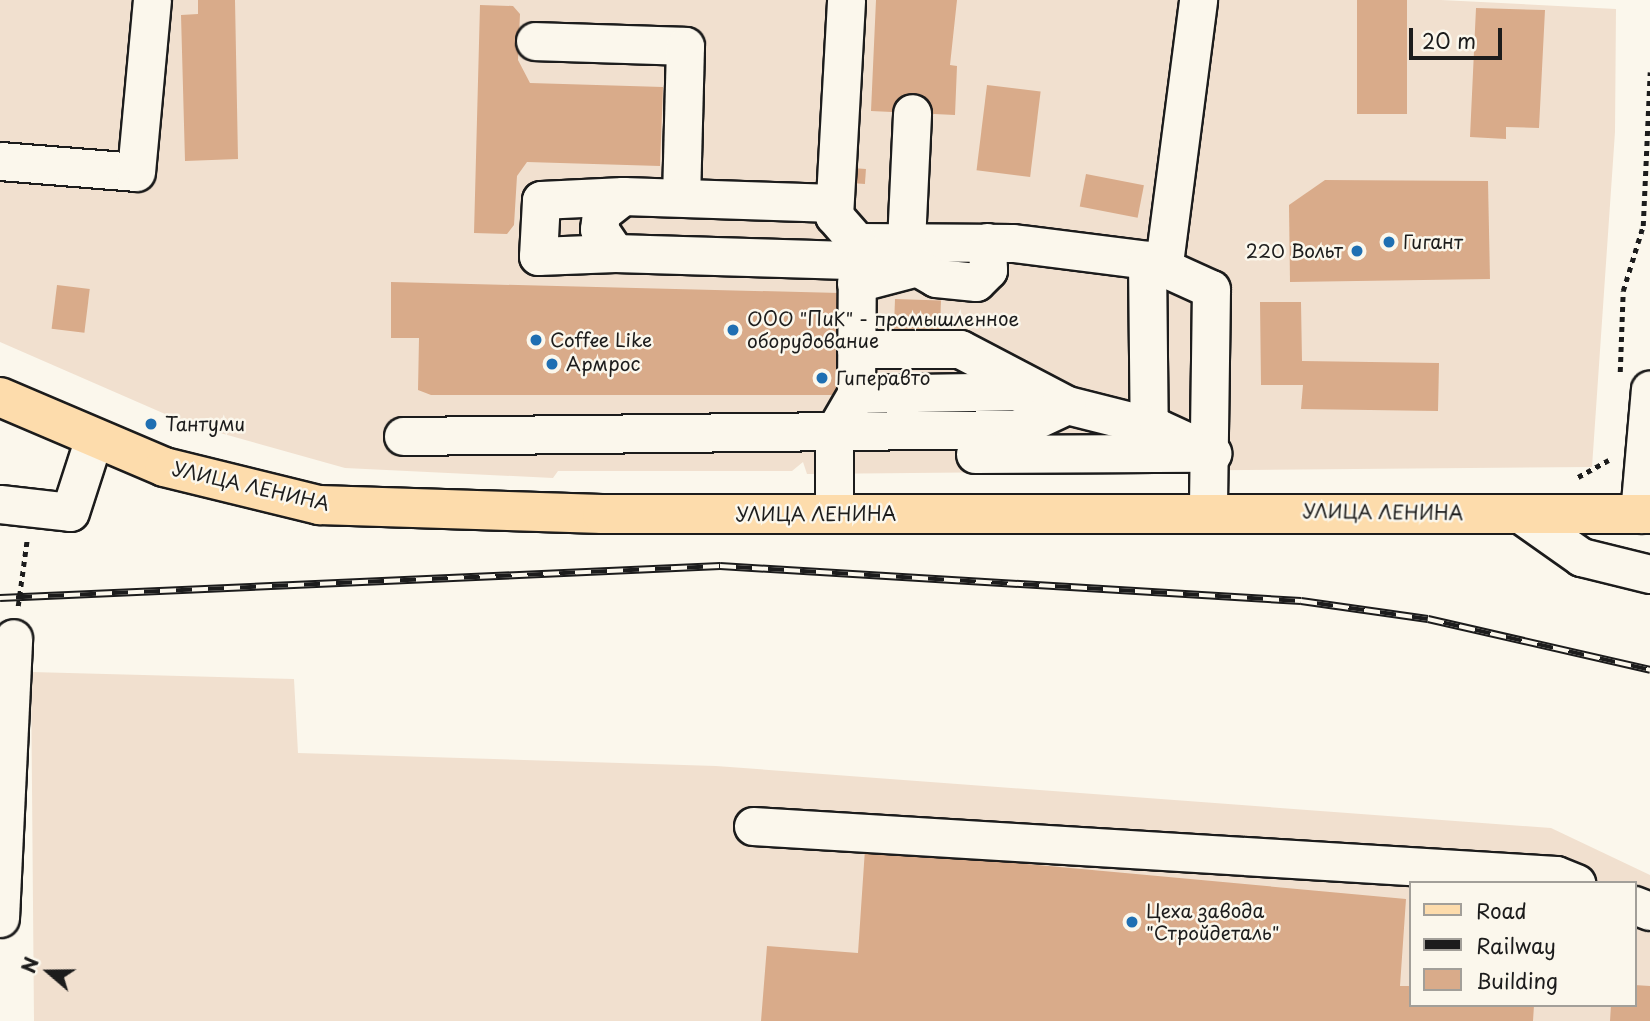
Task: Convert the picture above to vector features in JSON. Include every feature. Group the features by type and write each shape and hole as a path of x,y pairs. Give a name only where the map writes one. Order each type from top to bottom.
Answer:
{"main road":[{"name":"УЛИЦА ЛЕНИНА","path":"0,397 93,440 164,467 319,505 834,514 1208,510 1644,514"}],"street":[{"path":"0,161 136,172 152,0"},
{"path":"834,514 834,443 856,394 857,262 834,216 846,0"},
{"path":"1149,440 1155,261 1198,0"},
{"path":"535,41 684,46 681,195"},
{"path":"906,242 912,113"},
{"path":"834,203 681,195 541,200 538,256 615,253 857,262 917,267 936,278 976,282 988,270 987,242"},
{"path":"615,253 599,229 601,213 623,196"},
{"path":"857,262 906,242 987,242 1040,256 1155,261 1211,289 1212,453 1208,510"},
{"path":"856,349 960,349 1053,398 1149,440 1212,453"},
{"path":"1635,386 1644,514"},
{"path":"856,394 1053,398"},
{"path":"834,443 1016,429 1053,398"},
{"path":"403,436 834,443 1149,440"},
{"path":"16,507 70,512 93,440"},
{"path":"1520,514 1581,557 1650,574"},
{"path":"0,918 13,638"},
{"path":"753,826 1556,875 1571,881"}],"path":[{"path":"1635,386 1623,291 1643,226 1650,72"},
{"path":"13,638 16,507"}],"shaded area":[{"path":"0,0 1441,0 1616,9 1615,132 1592,467 807,474 803,462 792,471 558,471 553,478 345,468 188,424 0,342"},
{"path":"31,672 294,679 298,753 716,766 1551,828 1650,875 1650,1021 34,1021"}],"building":[{"path":"198,0 235,0 238,159 185,161 181,15 198,14"},
{"path":"876,0 957,0 950,65 957,66 955,115 871,111"},
{"path":"1357,0 1407,0 1407,114 1357,114"},
{"path":"480,5 513,6 520,14 518,60 530,83 663,87 660,166 527,162 517,176 514,225 507,234 474,233"},
{"path":"1476,8 1545,10 1539,128 1506,127 1506,139 1470,137"},
{"path":"987,85 1041,92 1030,177 977,170"},
{"path":"852,168 866,169 865,184 851,183"},
{"path":"1086,174 1144,185 1138,218 1080,206"},
{"name":"Гигант","path":"1325,180 1488,181 1490,279 1290,282 1289,205"},
{"name":"Армрос","path":"391,282 840,293 839,395 431,395 418,390 419,338 391,338"},
{"path":"57,285 90,289 84,333 52,329"},
{"path":"895,299 941,301 940,331 894,329"},
{"path":"1260,302 1301,302 1302,361 1439,363 1438,411 1301,409 1303,385 1261,385"},
{"name":"Цеха завода \"Стройдеталь\"","path":"865,849 1406,899 1400,986 1408,986 1408,1007 1534,1007 1533,1021 761,1021 767,946 858,953"},
{"path":"1636,985 1650,986 1650,1021 1610,1021 1611,1007 1636,1007"}],"railway":[{"path":"0,598 720,566 1301,601 1428,619 1650,670"}],"place":[{"name":"Гигант","path":"1389,242"},
{"name":"220 Вольт","path":"1357,251"},
{"name":"ООО \"ПиК\" - промышленное оборудование","path":"733,330"},
{"name":"Coffee Like","path":"536,340"},
{"name":"Армрос","path":"552,364"},
{"name":"Гиперавто","path":"822,378"},
{"name":"Тантуми","path":"151,424"},
{"name":"Цеха завода \"Стройдеталь\"","path":"1132,922"}]}
